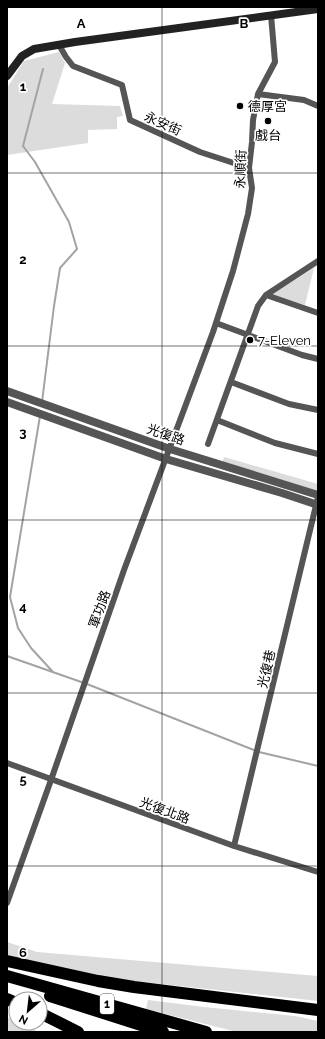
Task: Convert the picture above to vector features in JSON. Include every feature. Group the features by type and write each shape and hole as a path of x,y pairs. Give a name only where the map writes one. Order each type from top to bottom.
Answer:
{"highway":[{"path":"7,960 112,984 318,1010"},
{"name":"1","path":"7,976 206,1032"},
{"name":"1","path":"7,982 163,1032"},
{"path":"48,1017 78,1032"}],"main road":[{"path":"7,76 22,56 34,49 318,9"}],"street":[{"name":"永順街","path":"216,323 233,271 248,214 252,188 249,168 253,120 258,94 275,62 271,15"},
{"name":"永安街","path":"59,45 66,58 73,66 122,85 130,120 200,152 249,168"},
{"path":"258,94 304,100 318,106"},
{"path":"208,444 258,306 266,295 318,261"},
{"path":"266,295 318,312"},
{"path":"216,323 302,355 318,359"},
{"name":"軍功路","path":"7,903 80,693 216,323"},
{"path":"231,382 289,404 318,410"},
{"name":"光復路","path":"7,391 318,501"},
{"name":"光復路","path":"7,402 166,459 282,493 318,501"},
{"path":"217,420 275,443 318,454"},
{"name":"光復巷","path":"234,846 318,501"},
{"name":"光復北路","path":"7,763 234,846 318,872"}],"shaded area":[{"path":"59,52 65,63 52,104 120,106 123,116 117,117 117,129 88,130 88,143 7,155 7,88 24,61"},
{"path":"314,268 305,305 271,295"},
{"path":"224,457 318,484 318,494 222,463"},
{"path":"7,942 37,952 318,976 318,1001 115,979 7,955"},
{"path":"148,1000 295,1016 318,1021 318,1032 237,1032 146,1009"},
{"path":"7,1017 8,1030 7,1030"},
{"path":"9,1031 39,1032 11,1032"}],"waterway":[{"path":"42,402 60,268 77,249 69,222 35,162 23,146 43,69"},
{"path":"40,416 10,597 18,628 31,648 53,672"},
{"path":"7,656 87,684 259,752 318,766"}],"place":[{"name":"德厚宮","path":"240,106"},
{"name":"戲台","path":"268,121"},
{"name":"7-Eleven","path":"250,340"}]}
